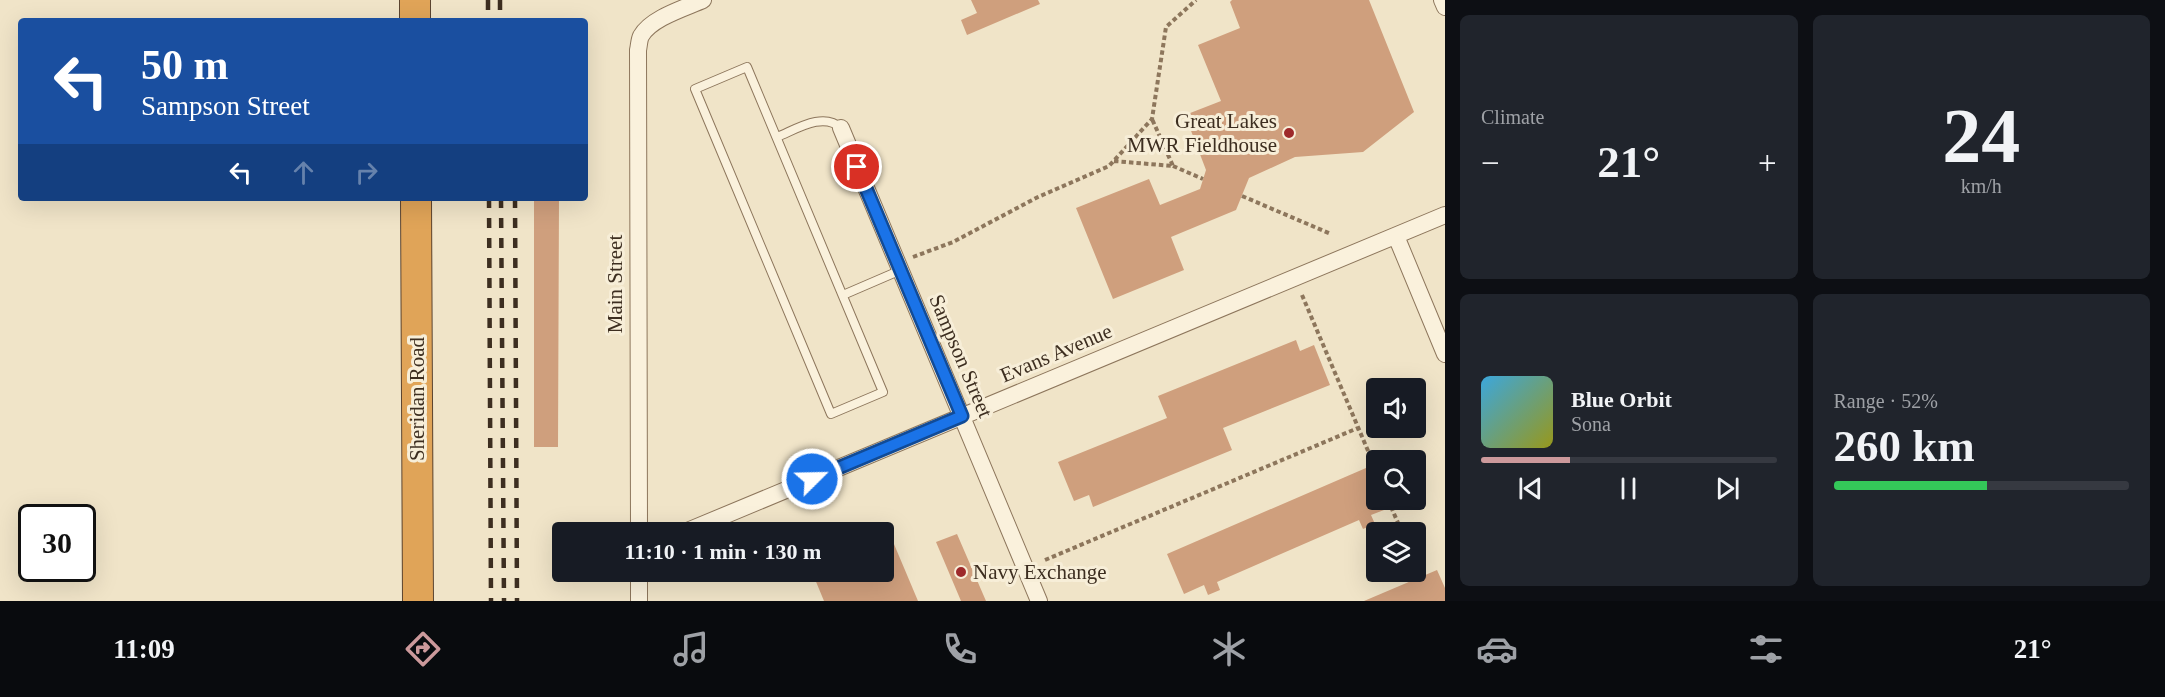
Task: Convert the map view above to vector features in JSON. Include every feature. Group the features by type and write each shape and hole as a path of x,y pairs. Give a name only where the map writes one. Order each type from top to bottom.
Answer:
{"highway":[{"path":"415,0 415,18"},
{"name":"Sheridan Road","path":"416,201 418,601"}],"street":[{"name":"Main Street","path":"639,522 638,50 641,36 651,26 666,15 703,0"},
{"path":"1442,0 1445,7"},
{"name":"Sampson Street","path":"841,128 1039,601"},
{"name":"Evans Avenue","path":"709,522 1445,215"},
{"path":"1396,236 1445,354"},
{"path":"639,582 639,601"}],"lane":[{"path":"747,67 777,137 883,392 831,414 695,89 747,67"},
{"path":"777,137 823,120 837,124 841,128"},
{"path":"843,295 899,267"}],"path":[{"path":"1173,166 1152,119 1166,27 1196,0"},
{"path":"899,267 953,242 1038,197 1109,166 1152,119"},
{"path":"1114,161 1173,166 1203,179"},
{"path":"1242,196 1331,234"},
{"path":"1302,295 1368,450"},
{"path":"1045,560 1358,428"}],"building":[{"path":"971,0 1038,0 1040,4 967,35 961,20 977,13"},
{"name":"Great Lakes MWR Fieldhouse","path":"1232,0 1369,0 1414,112 1363,152 1295,157 1249,178 1236,210 1171,237 1184,270 1113,299 1076,208 1149,179 1160,205 1200,189 1206,170 1185,115 1221,101 1198,45 1240,28 1230,2"},
{"path":"534,201 559,201 558,447 534,447"},
{"path":"1296,340 1300,351 1314,345 1330,385 1223,428 1232,450 1093,507 1089,495 1074,501 1058,462 1167,418 1158,396"},
{"path":"1366,468 1366,510 1384,510 1371,515 1374,522 1366,522 1366,528 1363,529 1359,520 1217,582 1220,590 1208,595 1204,585 1184,594 1167,554"},
{"name":"Navy Exchange","path":"957,534 986,601 961,601 936,542"},
{"path":"894,544 918,601 824,601 816,582 894,582"},
{"path":"1437,570 1445,588 1445,601 1364,601 1409,582 1426,582 1426,575"}],"railway":[{"path":"488,0 488,18"},
{"path":"500,0 500,18"},
{"path":"489,201 491,601"},
{"path":"501,201 504,601"},
{"path":"515,201 517,601"}],"place":[{"name":"Great Lakes MWR Fieldhouse","path":"1289,133"},
{"name":"Navy Exchange","path":"961,572"}],"route":[{"path":"812,479 962,416 857,167"}]}
